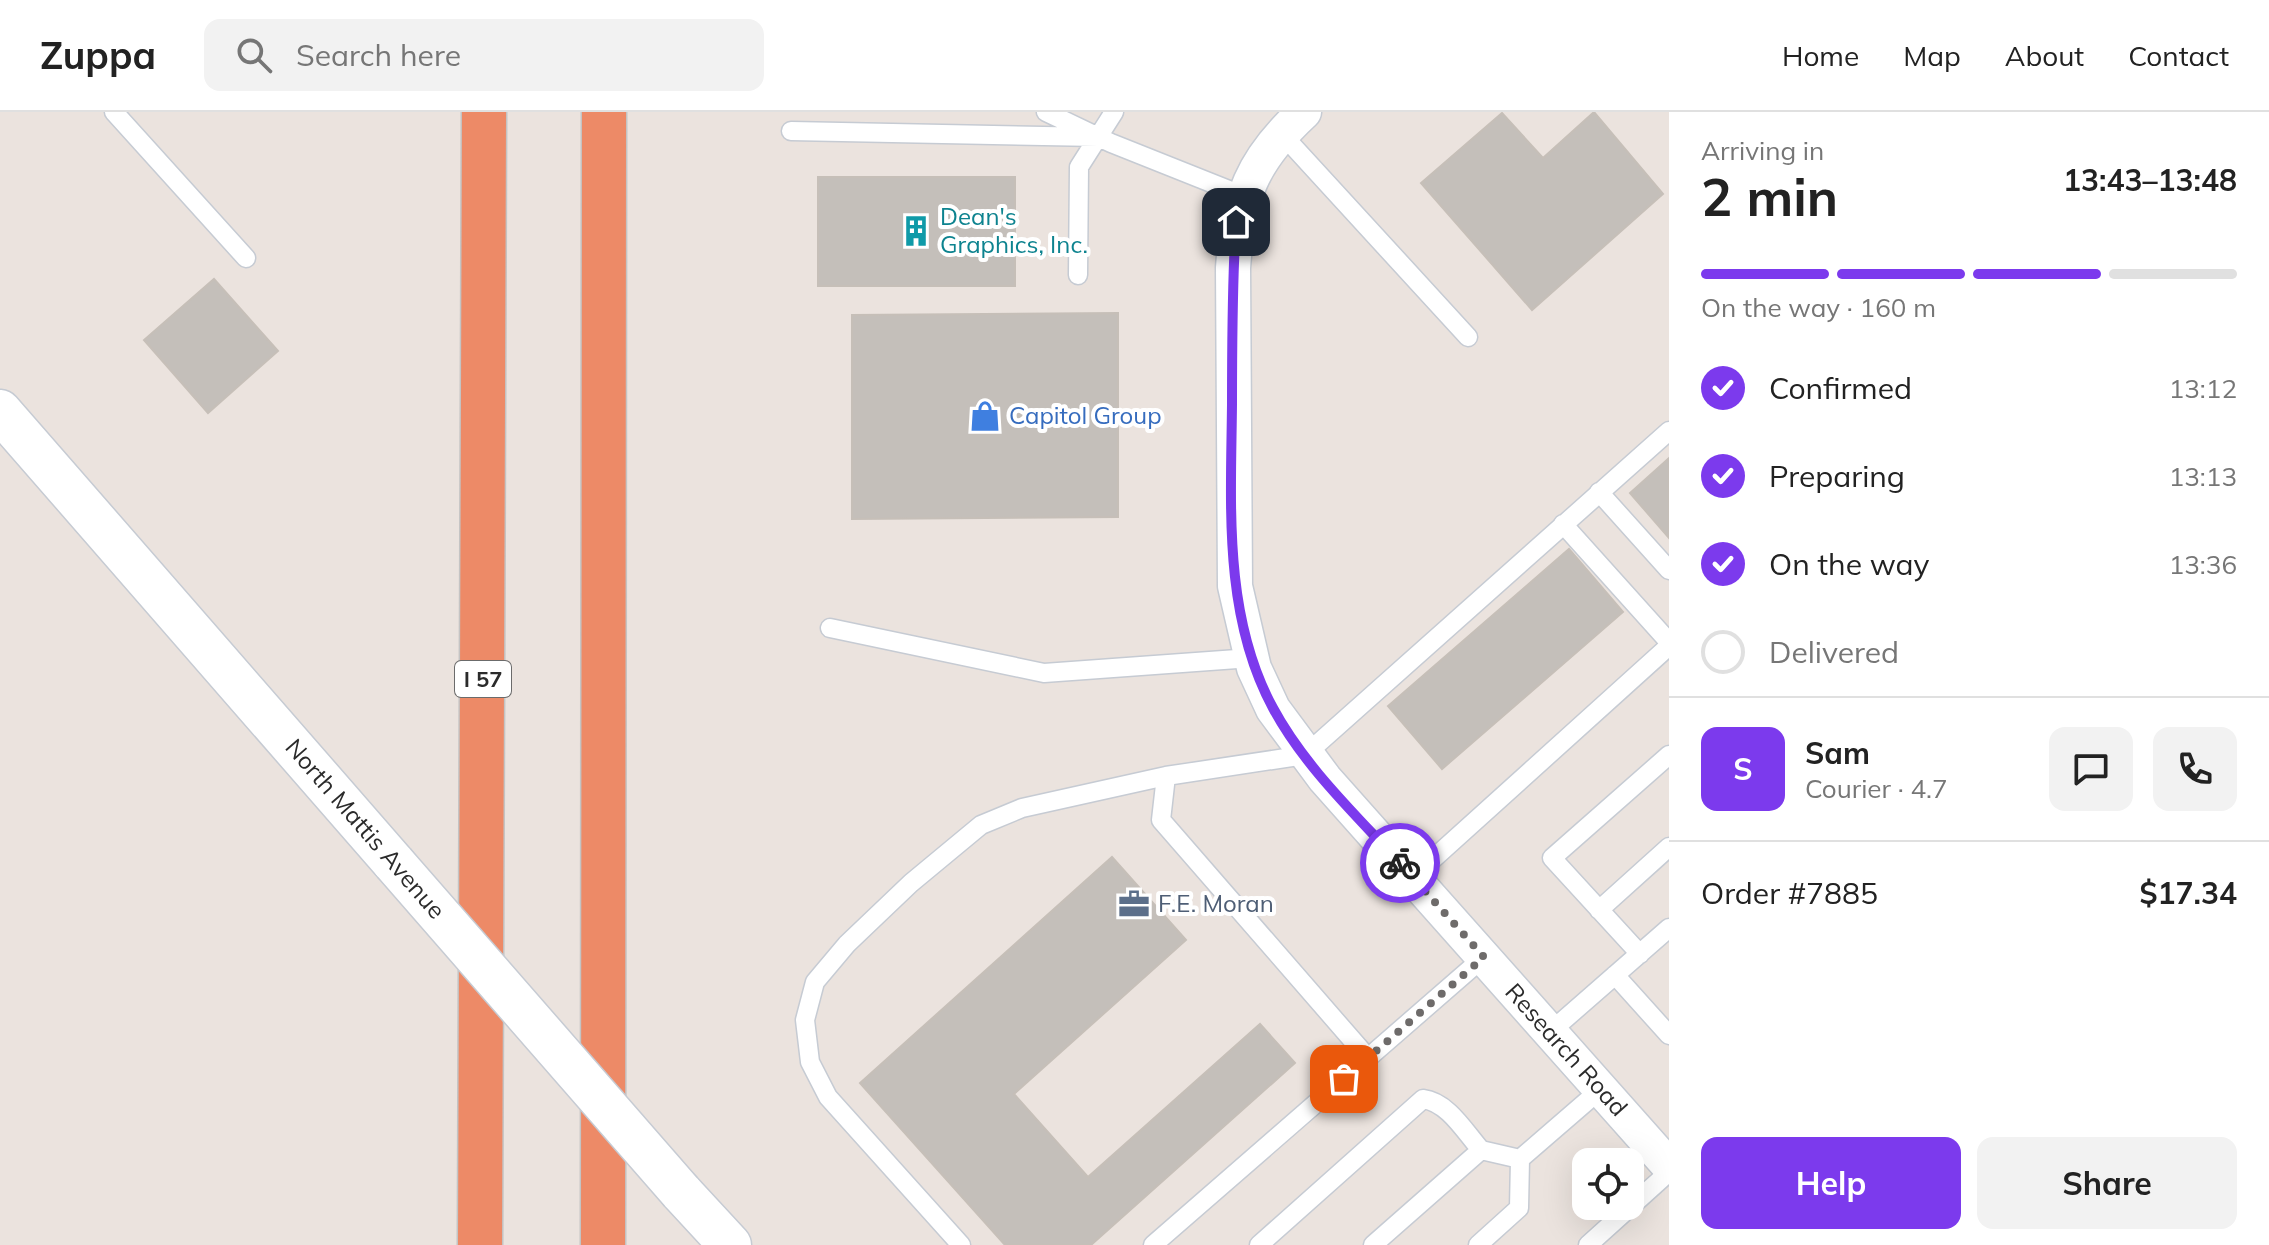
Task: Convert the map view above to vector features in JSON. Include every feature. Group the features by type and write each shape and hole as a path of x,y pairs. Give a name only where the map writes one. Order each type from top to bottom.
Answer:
{"highway":[{"name":"I 57","path":"480,1245 484,112"},
{"path":"603,1245 604,112"}],"street":[{"name":"Research Road","path":"1293,122 1260,159 1236,222 1232,474 1235,586 1251,658 1273,709 1305,755 1669,1166"},
{"name":"North Mattis Avenue","path":"0,411 730,1245"}],"lane":[{"path":"114,112 246,258"},
{"path":"1046,112 1098,137 1244,196"},
{"path":"1078,275 1079,167 1114,112"},
{"path":"1293,122 1468,337"},
{"path":"791,131 1098,137"},
{"path":"961,1245 828,1097 810,1062 805,1020 815,982 890,903 981,825 1022,808 1166,776 1305,755 1669,431"},
{"path":"1599,492 1669,570"},
{"path":"1413,877 1669,644 1563,524"},
{"path":"830,628 1044,673 1251,658"},
{"path":"1640,954 1552,858 1669,755"},
{"path":"1166,776 1161,820 1368,1058"},
{"path":"1599,910 1669,847"},
{"path":"1550,1032 1669,928"},
{"path":"1153,1245 1484,957"},
{"path":"1615,975 1669,1035"},
{"path":"1478,1245 1519,1208 1520,1159 1601,1089"},
{"path":"1259,1245 1423,1099 1435,1101 1445,1109 1481,1150 1520,1159"},
{"path":"1373,1245 1481,1150"},
{"path":"1588,1245 1669,1172"}],"building":[{"path":"1594,112 1663,194 1532,310 1421,183 1502,113 1543,158"},
{"name":"Dean's Graphics, Inc.","path":"818,177 1015,177 1015,286 818,286"},
{"path":"214,279 278,351 208,413 144,340"},
{"name":"Capitol Group","path":"1118,313 1118,517 852,519 852,315"},
{"path":"1669,458 1669,538 1630,493"},
{"path":"1569,549 1623,612 1442,769 1388,706"},
{"path":"1112,857 1186,940 1014,1094 1088,1177 1260,1024 1295,1063 1091,1245 1005,1245 860,1083"}],"way so far":[{"path":"1344,1079 1484,957 1400,863"}],"place":[{"name":"Dean's Graphics, Inc.","path":"916,231"},
{"name":"Capitol Group","path":"985,416"},
{"name":"F.E. Moran","path":"1134,904"}],"route":[{"path":"1236,222 1232,474 1235,586 1242,626 1254,668 1273,709 1294,742 1400,863"}]}
